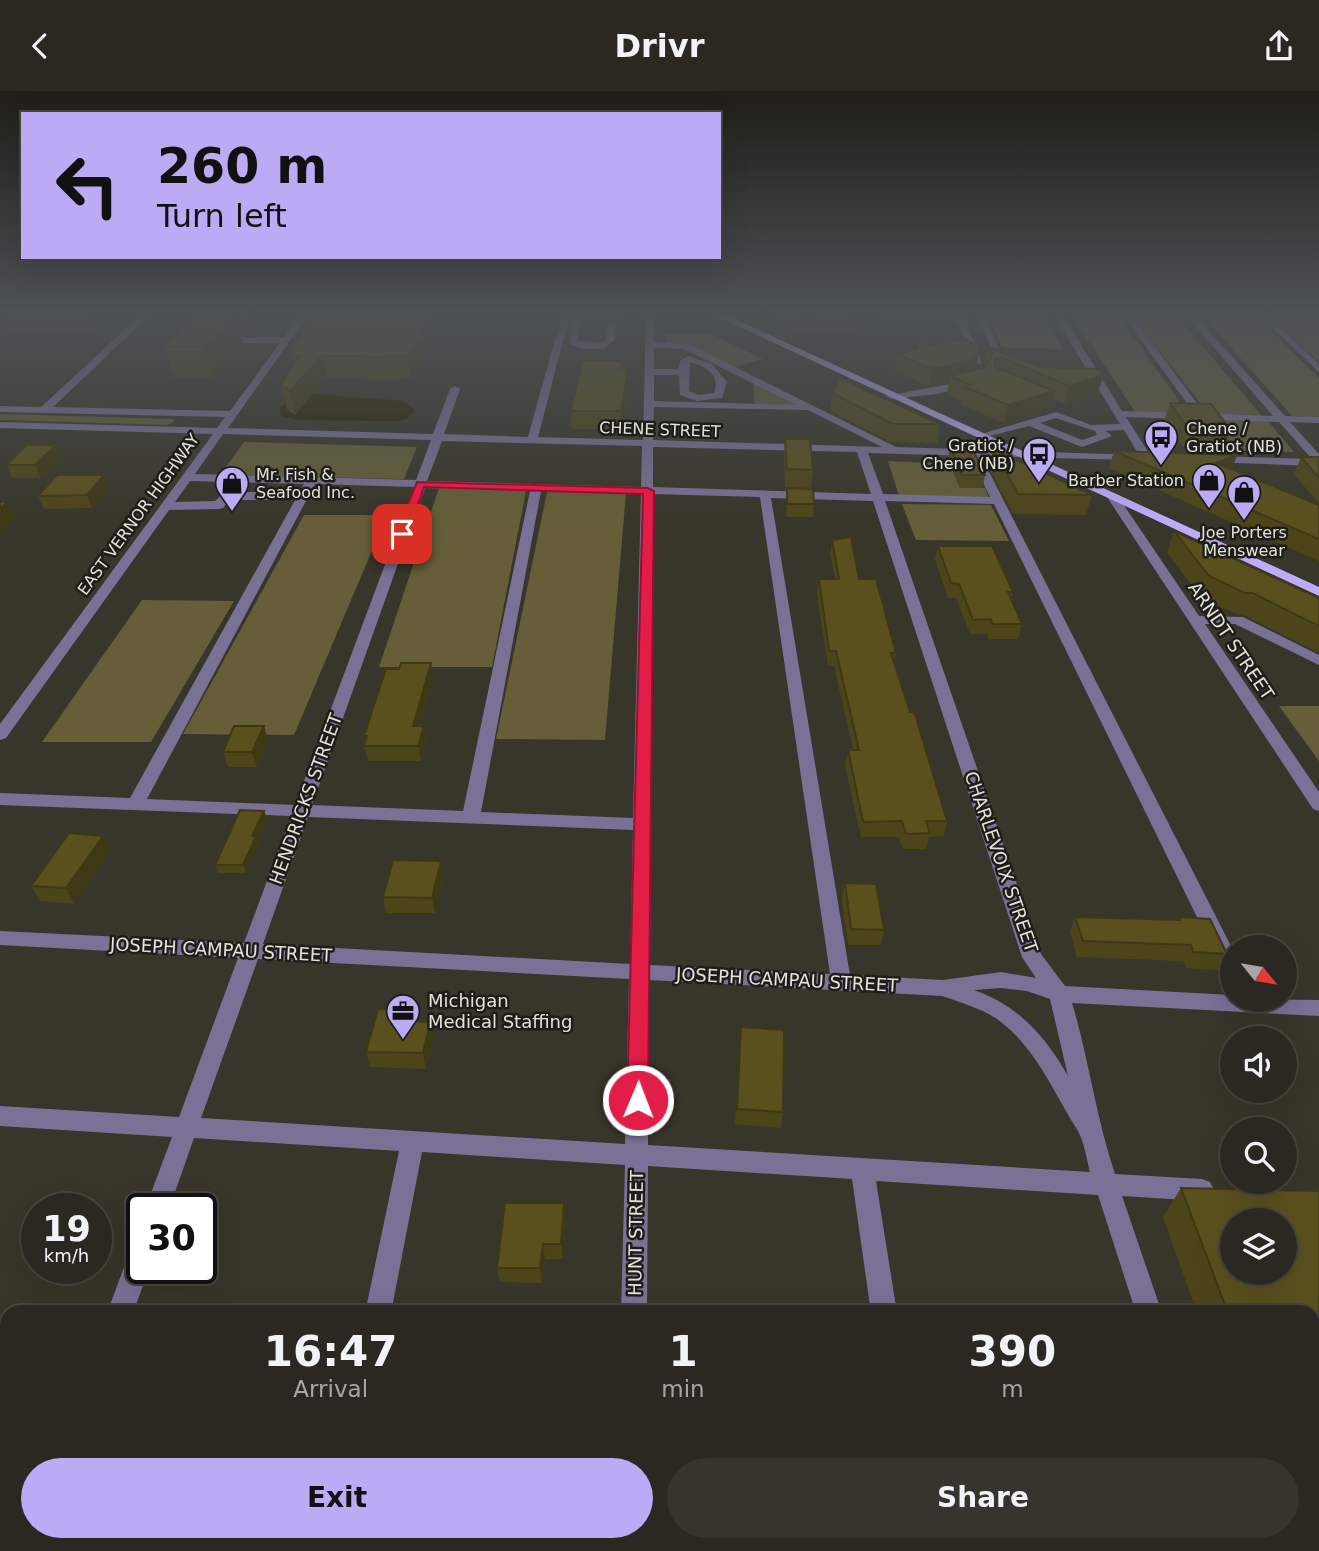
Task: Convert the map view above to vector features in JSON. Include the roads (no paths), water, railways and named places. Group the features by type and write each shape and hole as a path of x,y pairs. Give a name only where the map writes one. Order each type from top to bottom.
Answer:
{"main road":[{"path":"861,382 1319,592"}],"street":[{"path":"44,410 74,382"},
{"name":"EAST VERNOR HIGHWAY","path":"0,735 256,382"},
{"path":"532,441 548,382"},
{"name":"HUNT STREET","path":"634,1305 649,382"},
{"path":"683,382 684,394 710,398 722,393 722,382"},
{"path":"735,382 747,391 812,408 898,451"},
{"path":"891,396 937,391 971,382"},
{"path":"1099,382 1126,426"},
{"path":"1176,382 1201,416"},
{"path":"1249,382 1319,462"},
{"name":"HENDRICKS STREET","path":"163,1193 454,389"},
{"path":"649,404 747,391 812,408"},
{"path":"1056,404 1104,424 1126,426"},
{"path":"0,409 234,414"},
{"path":"160,431 184,422 186,418 179,413"},
{"path":"1119,414 1319,420"},
{"path":"982,437 1056,415 1106,435 1082,443 1030,423"},
{"name":"CHENE STREET","path":"0,425 1151,458 1126,426"},
{"path":"1090,428 1126,426"},
{"name":"CHARLEVOIX STREET","path":"862,450 1032,957 1059,994 1073,1042 1090,1135 1146,1305"},
{"path":"974,453 1220,944"},
{"path":"1196,459 1319,462"},
{"path":"1263,461 1271,471"},
{"path":"187,477 996,501"},
{"path":"135,804 311,481"},
{"path":"471,817 536,488"},
{"path":"765,495 841,983"},
{"path":"166,506 219,505 225,496 274,496"},
{"name":"ARNDT STREET","path":"1113,497 1319,805"},
{"path":"1194,619 1238,620 1319,661"},
{"path":"0,799 642,824"},
{"name":"JOSEPH CAMPAU STREET","path":"0,938 943,988 993,979 1028,982 1059,994 1220,1001"},
{"path":"943,988 991,1005 1021,1027 1036,1043 1090,1135"},
{"name":"JOSEPH CAMPAU STREET","path":"1297,1006 1319,1008"},
{"path":"0,1116 1220,1191"},
{"path":"380,1305 412,1142"},
{"path":"862,1168 883,1305"},
{"path":"123,1305 130,1284"}],"place":[{"name":"Chene / Gratiot (NB)","path":"1161,467"},
{"name":"Gratiot / Chene (NB)","path":"1039,484"},
{"name":"Barber Station","path":"1209,510"},
{"name":"Mr. Fish & Seafood Inc.","path":"232,513"},
{"name":"Joe Porters Menswear","path":"1244,522"},
{"name":"Michigan Medical Staffing","path":"403,1041"}]}
